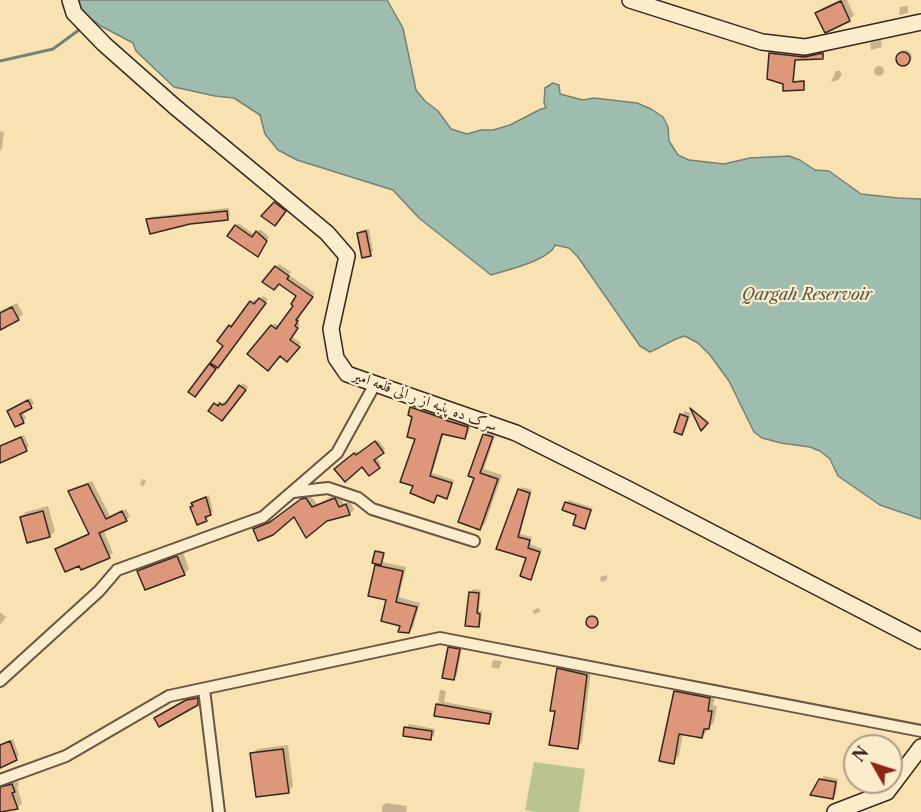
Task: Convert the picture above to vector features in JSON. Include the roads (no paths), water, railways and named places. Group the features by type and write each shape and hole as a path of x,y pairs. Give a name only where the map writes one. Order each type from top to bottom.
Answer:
{"street":[{"name":"سرک ده پنبه از ر الی قلعه امیر","path":"70,0 74,13 84,24 174,106 327,233 347,256 331,328 336,358 347,374 516,433 921,641"},
{"path":"630,0 762,42 805,46 921,22"},
{"path":"0,681 99,591 117,570 263,517 337,453 375,384"},
{"path":"292,492 328,488 358,498 372,509 474,540"},
{"path":"0,780 66,756 169,696 440,638 921,731"},
{"path":"204,689 219,812"},
{"path":"835,812 887,792 921,747"}],"water":[{"name":"Qargah Reservoir","path":"79,0 387,0 403,28 416,90 438,111 451,129 467,134 510,125 546,108 545,88 553,83 559,85 560,94 583,100 594,98 637,103 651,109 663,117 668,127 669,141 678,155 689,160 724,164 750,158 789,156 815,170 829,171 861,194 921,199 921,519 880,505 838,476 830,459 820,451 762,438 754,432 729,381 698,343 685,336 650,352 640,346 578,257 569,248 555,245 537,260 491,275 419,218 393,190 297,160 278,150 265,134 260,115 234,98 174,87 136,51 133,43 101,26 79,10"}],"waterway":[{"path":"0,61 53,49 83,27"}]}
